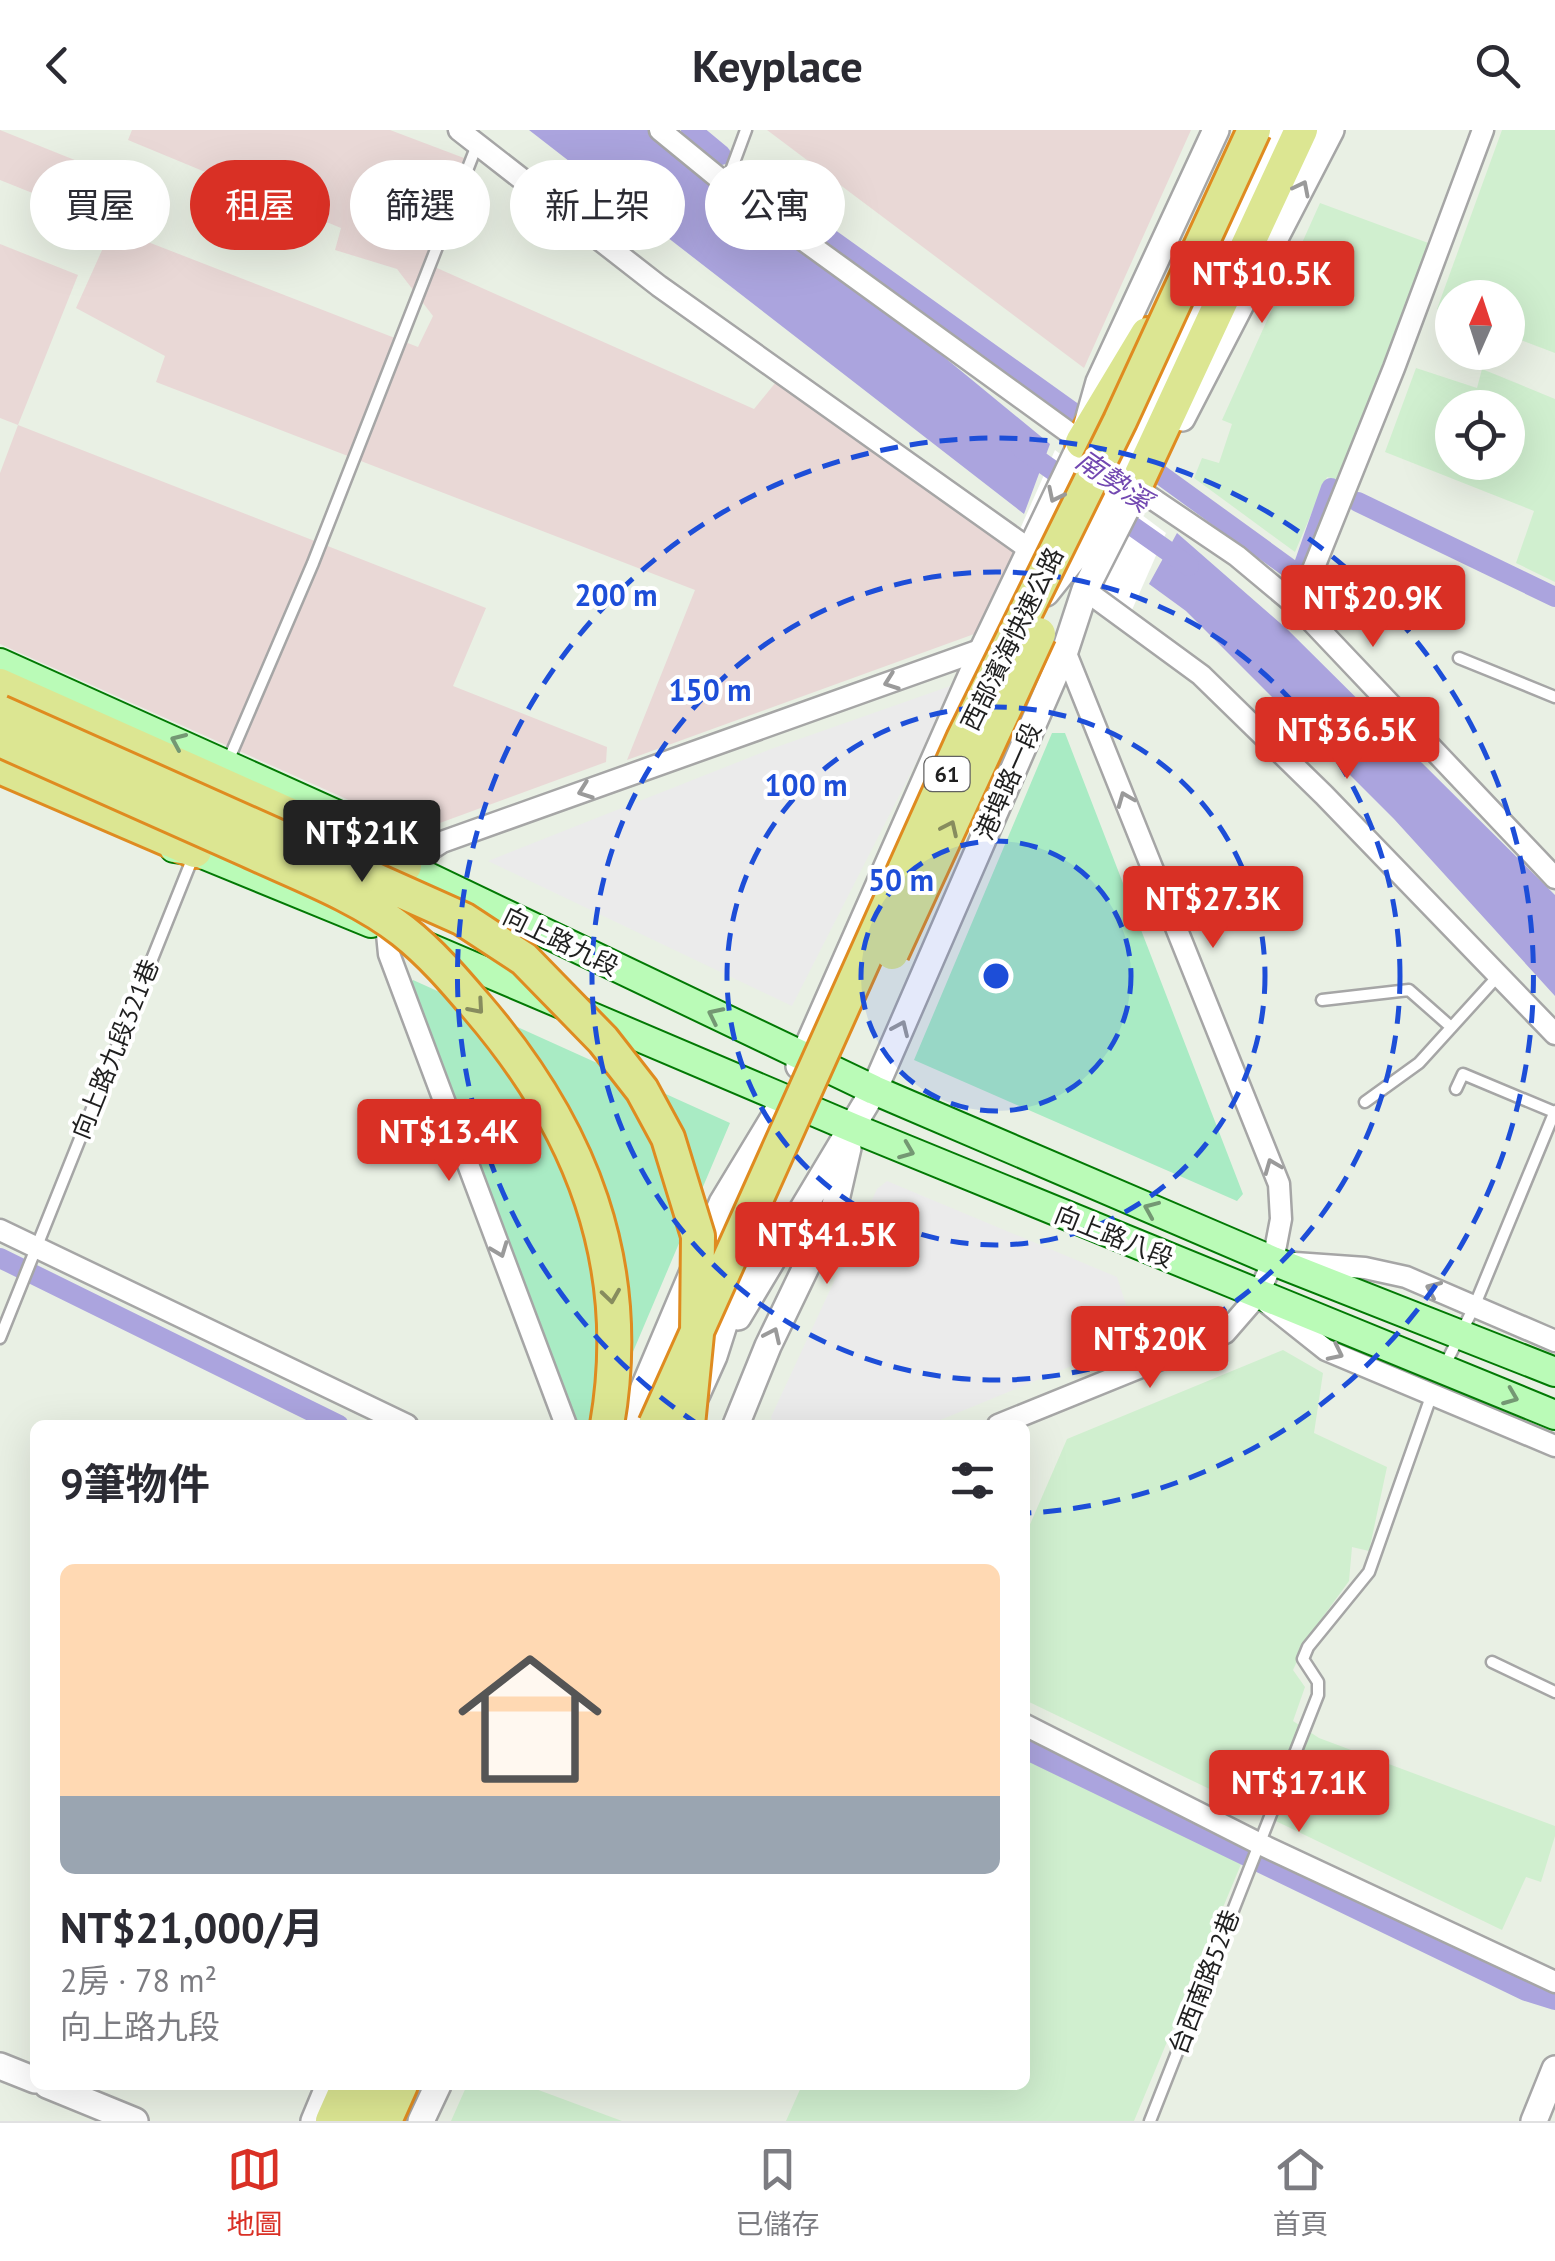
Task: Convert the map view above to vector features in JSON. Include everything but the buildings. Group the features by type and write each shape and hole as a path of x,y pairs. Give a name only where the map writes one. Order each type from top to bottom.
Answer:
{"highway":[{"path":"1082,442 1144,340 1240,130"},
{"name":"西部濱海快速公路","path":"657,1420 963,739 1120,421 1254,130"},
{"name":"西部濱海快速公路","path":"677,1420 1274,130"},
{"path":"1135,487 1301,130"},
{"path":"0,684 226,774 405,866"},
{"path":"0,712 464,919 524,959 603,1040 642,1090 668,1138 698,1236 697,1334 687,1420"},
{"path":"0,740 328,887 402,930 444,968 533,1077 576,1155 594,1203 613,1299 614,1386 608,1420"},
{"path":"0,767 195,851"},
{"path":"332,2121 346,2090"},
{"path":"358,2121 373,2090"},
{"path":"385,2121 399,2090"}],"main road":[{"path":"0,663 226,774"},
{"path":"0,723 209,819 347,863 405,866"},
{"path":"99,766 195,851"},
{"path":"0,782 82,820 154,846 195,851 785,1099"},
{"name":"向上路九段","path":"405,866 803,1057"},
{"name":"向上路八段","path":"803,1057 1273,1261 1555,1372"},
{"name":"向上路八段","path":"785,1099 1258,1295 1437,1382 1555,1415"}],"street":[{"path":"459,130 659,286 1029,549"},
{"path":"660,130 705,167"},
{"name":"港埠路一段","path":"630,1420 722,1203 785,1099 983,649 1082,442 1099,382 1216,130"},
{"name":"港埠路一段","path":"983,649 1023,622 1086,542 1192,317 1274,130"},
{"name":"港埠路一段","path":"714,1356 874,1090 1065,651 1085,590 1135,487 1193,400 1332,130"},
{"path":"1298,606 1394,368 1483,130"},
{"path":"817,250 1082,442"},
{"name":"港埠路一段","path":"1135,487 1147,431 1192,317"},
{"path":"1135,487 1237,556 1298,606 1553,869"},
{"path":"1085,590 1201,675 1324,794 1555,1034"},
{"path":"564,1420 389,954 384,928 386,890 405,866 442,842 983,649"},
{"path":"1010,1420 1226,1333 1258,1295 1273,1261 1281,1219 1279,1184 1065,651"},
{"name":"港埠路一段","path":"688,1420 714,1356 757,1224 785,1099"},
{"name":"港埠路一段","path":"738,1420 768,1346 834,1209 853,1128"},
{"path":"0,1230 396,1420"},
{"path":"1273,1261 1366,1268 1406,1277 1555,1340"},
{"path":"1437,1382 1555,1446"},
{"path":"1030,1728 1258,1848 1555,1982"},
{"path":"0,2066 30,2078"},
{"path":"1534,2121 1555,2069"},
{"path":"59,2090 135,2121"},
{"path":"314,2121 327,2090"},
{"path":"372,2121 386,2090"},
{"path":"421,2121 436,2090"}],"lane":[{"path":"735,160 746,130"},
{"name":"向上路九段321巷","path":"0,1338 477,145"},
{"path":"1459,658 1555,698"},
{"path":"1364,1102 1419,1062 1498,975"},
{"path":"1322,1000 1410,990 1451,1027"},
{"path":"1437,1382 1474,1307 1555,1112 1463,1074 1456,1089"},
{"name":"台西南路52巷","path":"1150,2121 1318,1695 1318,1682 1304,1659 1308,1647 1369,1572 1437,1382"},
{"path":"1492,1662 1555,1692"}],"shaded area":[{"path":"0,130 75,160 30,160 30,192 0,180"},
{"path":"132,130 390,130 464,158 350,160 350,250 433,250 428,264 754,409 776,382 1016,548 988,629 627,760 695,590 156,382 165,356 76,308 102,250 169,250 418,347 433,316 397,269 335,250 341,228 330,223 330,160 190,160 190,166 128,140"},
{"path":"529,130 668,130 705,160 705,250 814,250 1050,444 1024,514 684,250 685,160 568,160"},
{"path":"767,130 1191,130 1084,368 845,189 845,160 807,160"},
{"path":"0,244 78,275 18,425 0,418"},
{"path":"18,425 486,608 453,686 607,747 606,762 418,831 0,644 0,473"},
{"path":"1177,533 1287,629 1555,895 1555,996 1394,819 1186,611 1149,584"},
{"path":"956,684 792,1006 488,861 771,749"},
{"path":"887,1181 1117,1277 1137,1339 940,1420 772,1420 877,1189"}],"green space":[{"path":"1502,130 1555,130 1555,353 1525,342 1525,280 1448,280"},
{"path":"1320,203 1431,244 1337,480 1327,477 1295,552 1194,478 1202,458 1219,463 1232,424 1222,420"},
{"path":"1416,368 1477,388 1484,370 1555,399 1555,582 1516,563 1534,511 1456,480 1525,480 1525,390 1435,390 1435,472 1385,452"},
{"path":"1052,733 1065,733 1243,1194 1237,1201 914,1060"},
{"path":"413,980 730,1123 604,1420 567,1420 407,989"},
{"path":"1283,1350 1323,1373 1314,1433 1387,1467 1369,1551 1352,1547 1349,1581 1309,1636 1293,1670 1305,1687 1293,1721 1319,1738 1555,1826 1541,1882 1526,1877 1502,1930 1030,1702 1030,1524 1067,1439"},
{"path":"1030,1756 1244,1857 1134,2121 786,2121 800,2090 1030,2090"},
{"path":"465,2090 538,2090 622,2121 451,2121"}],"pier":[{"path":"1055,450 1166,533 1128,619 1017,536"}],"waterway":[{"path":"691,130 721,155"},
{"path":"845,249 1078,416"},
{"name":"南勢溪","path":"1021,448 1075,486"},
{"path":"1158,473 1300,576 1331,488"},
{"path":"1358,502 1555,597"},
{"name":"南勢溪","path":"1111,511 1189,566"},
{"path":"0,1258 329,1420"},
{"path":"1030,1751 1526,1991 1555,2000"}]}
